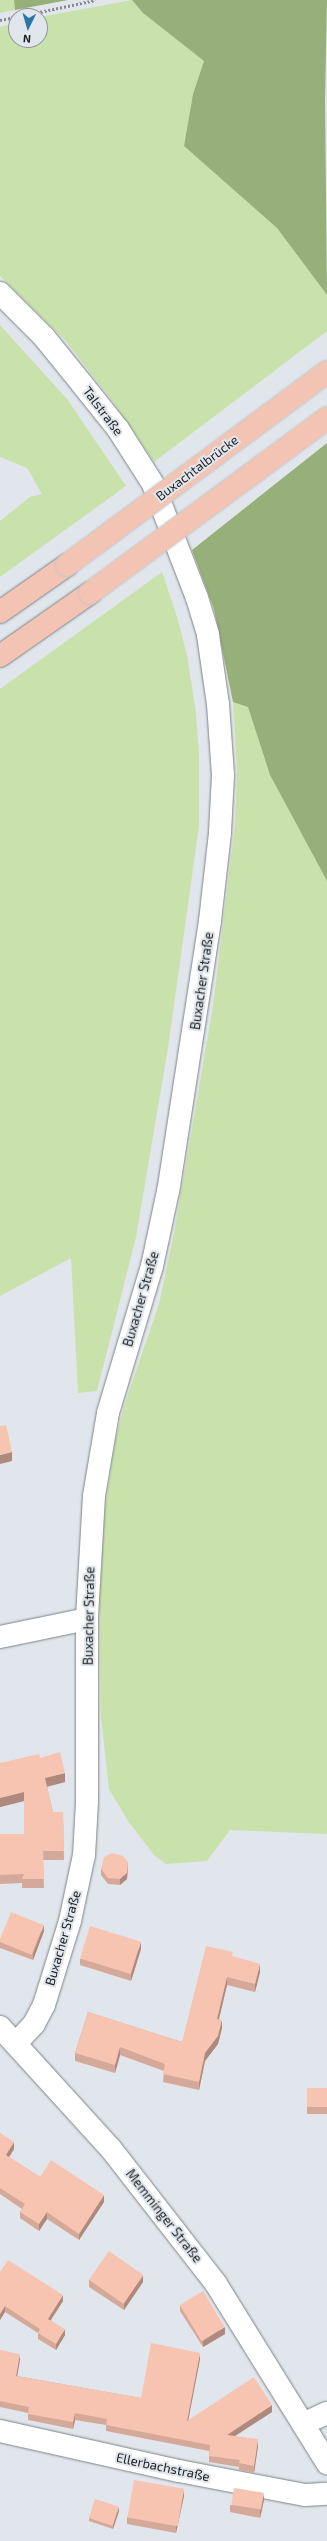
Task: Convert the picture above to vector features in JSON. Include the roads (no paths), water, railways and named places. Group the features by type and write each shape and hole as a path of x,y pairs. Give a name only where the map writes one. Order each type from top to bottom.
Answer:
{"highway":[{"name":"Buxachtalbrücke","path":"0,612 67,565 327,372"},
{"path":"0,656 90,593 327,418"}],"street":[{"name":"Talstraße","path":"0,293 44,337 118,429 153,484 177,547"},
{"name":"Buxacher Straße","path":"16,2043 34,2024 44,2005 70,1921 84,1855 87,1802 87,1619 93,1511 99,1458 108,1413 152,1266 168,1191 193,1043 220,833 223,775 215,673 199,606 177,547"},
{"path":"0,1637 87,1619"},
{"name":"Memminger Straße","path":"0,2027 111,2149 216,2284 327,2463"},
{"path":"303,2424 327,2413"},
{"name":"Ellerbachstraße","path":"0,2431 179,2471 305,2495 327,2494"}]}
